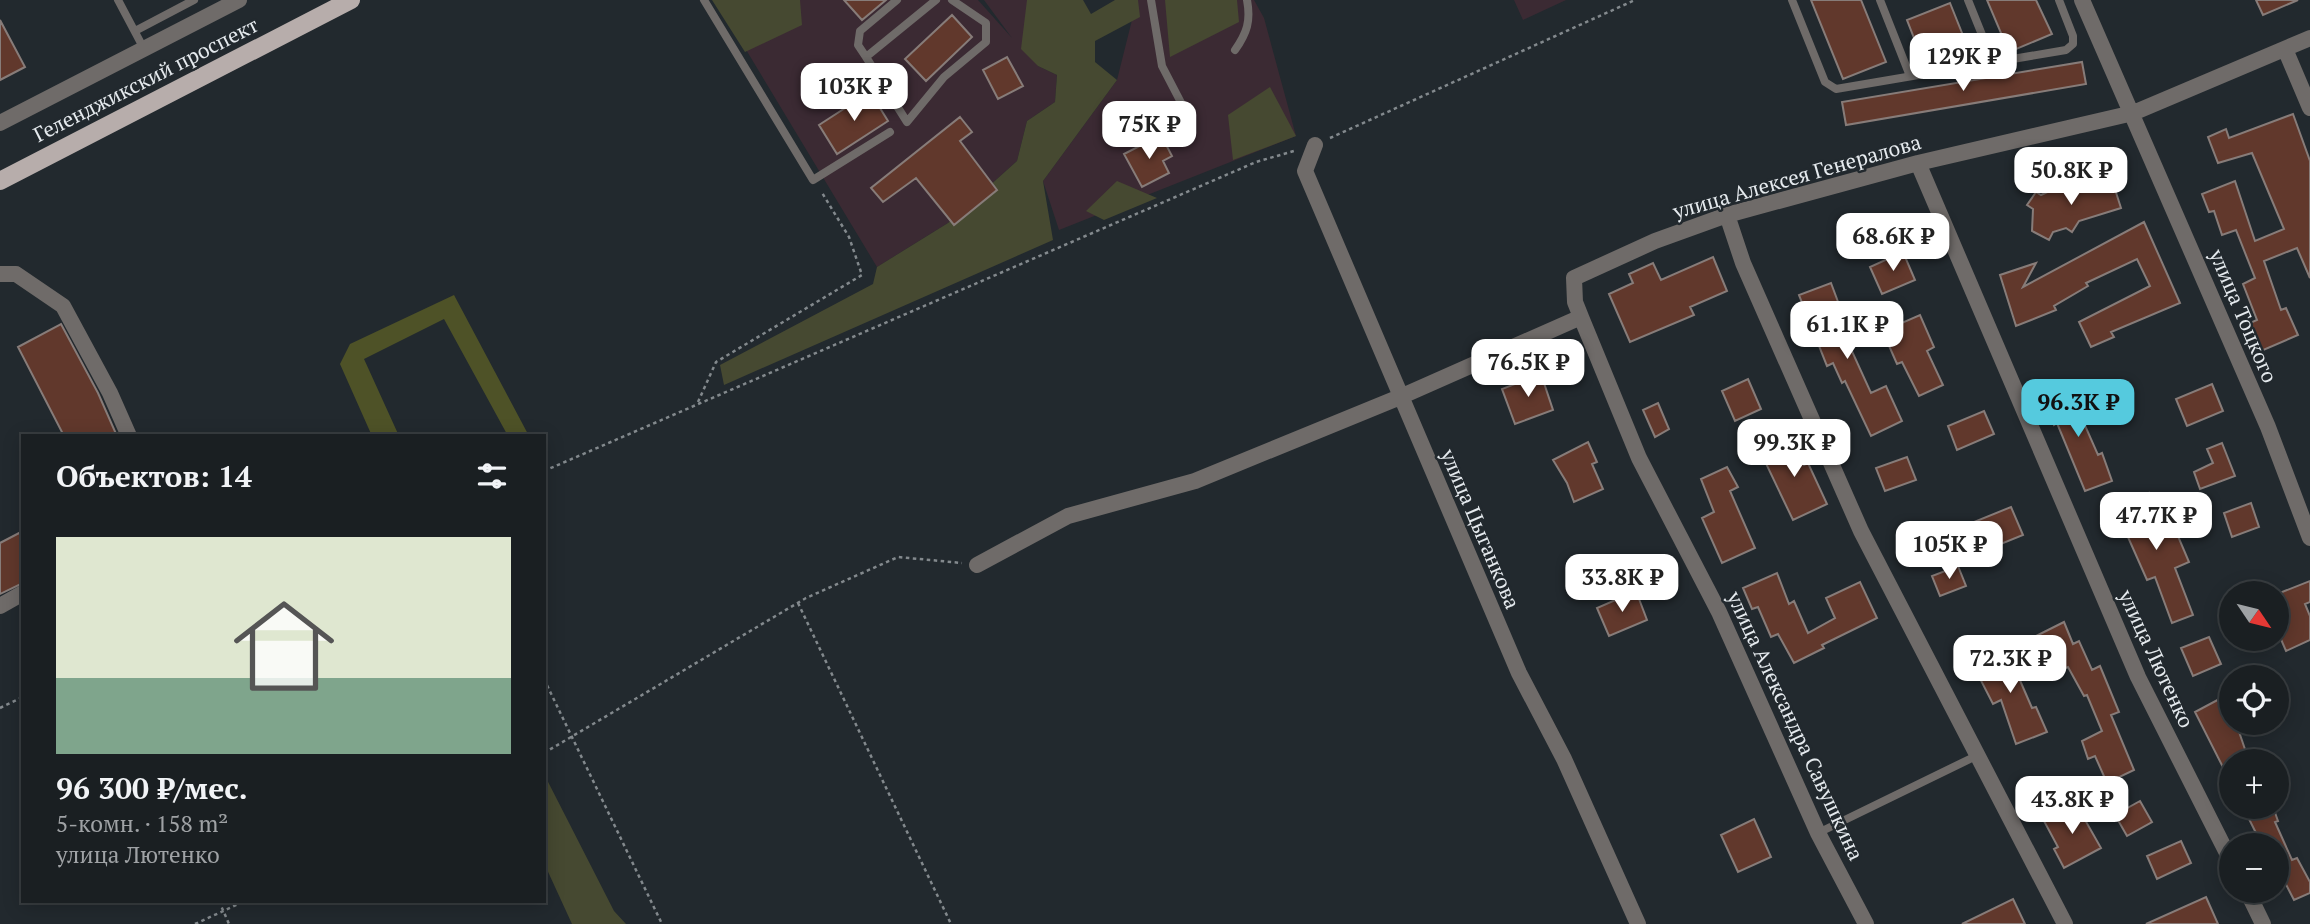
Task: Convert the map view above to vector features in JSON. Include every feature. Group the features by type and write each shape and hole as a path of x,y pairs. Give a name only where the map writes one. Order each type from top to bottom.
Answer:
{"main road":[{"name":"Геленджикский проспект","path":"0,181 351,0"}],"street":[{"path":"0,123 239,0"},
{"name":"улица Тоцкого","path":"2082,0 2268,427 2310,538"},
{"name":"улица Алексея Генералова","path":"1581,317 1575,302 1574,278 1655,241 1727,215 1918,163 2133,113 2310,38"},
{"path":"2285,49 2310,107"},
{"name":"улица Цыганкова","path":"1315,145 1305,171 1519,673 1564,759 1638,924"},
{"name":"улица Лютенко","path":"1918,163 2138,677 2219,837"},
{"path":"1727,215 1743,263 1861,531 2065,924"},
{"path":"0,274 16,274 63,306 128,434"},
{"path":"977,565 1068,516 1195,481 1400,397 1581,317"},
{"name":"улица Александра Савушкина","path":"1581,317 1639,458 1719,611 1818,833 1866,924"},
{"path":"0,606 21,594"},
{"path":"2252,903 2263,924"}],"lane":[{"path":"118,0 144,49"},
{"path":"135,32 194,0"},
{"path":"704,0 813,180 890,132"},
{"path":"897,0 860,31 858,45 907,122 944,77 986,42 986,23 952,0"},
{"path":"866,57 936,0"},
{"path":"1151,0 1162,66 1188,116"},
{"path":"1235,50 1245,35 1250,18 1247,0"},
{"path":"1792,0 1827,86 1836,89 2070,47 2073,36 2059,0"},
{"path":"1880,0 1910,76"},
{"path":"1968,0 1993,62"},
{"path":"1818,833 1976,756"}],"path":[{"path":"546,470 1256,162 1315,145 1635,0"},
{"path":"698,402 716,362 862,275 849,237 813,180"},
{"path":"546,752 573,739 798,603 898,557 977,565"},
{"path":"798,603 951,924"},
{"path":"546,683 662,924"},
{"path":"0,708 21,698"},
{"path":"220,903 229,924"},
{"path":"195,924 241,903"}],"shaded area":[{"path":"716,0 978,0 1012,38 984,0 1027,0 1038,66 1057,75 1055,102 1027,121 1017,161 948,223 877,267"},
{"path":"1137,0 1254,0 1264,18 1296,136 1059,230 1043,181 1117,80"},
{"path":"1514,0 1566,0 1523,20"}],"green space":[{"path":"712,0 800,0 802,25 745,52"},
{"path":"1027,0 1083,0 1091,14 1115,0 1138,0 1140,17 1095,41 1095,62 1117,80 1043,181 1053,240 724,385 720,365 873,284 877,267 948,223 1017,161 1027,121 1055,102 1057,75 1038,66 1021,49"},
{"path":"1165,0 1237,0 1239,22 1170,57"},
{"path":"1270,87 1296,136 1233,160 1228,115"},
{"path":"1117,181 1157,198 1104,220 1086,211"},
{"path":"454,295 528,434 507,434 444,319 364,359 398,434 371,434 340,364 350,344"},
{"path":"546,778 614,911 626,924 572,924 546,867"}],"building":[{"path":"844,0 886,0 862,20"},
{"path":"1811,0 1861,0 1886,62 1843,79"},
{"path":"1987,0 2036,0 2052,34 2009,52"},
{"path":"2256,0 2298,0 2263,15"},
{"path":"1950,3 1966,43 1923,61 1907,20"},
{"path":"952,15 972,37 926,81 905,59"},
{"path":"0,20 25,67 0,80"},
{"path":"1007,57 1023,86 998,99 983,70"},
{"path":"2082,62 2086,84 1846,125 1842,102"},
{"path":"870,92 888,121 837,154 819,125"},
{"path":"2293,114 2310,161 2310,278 2297,248 2264,261 2281,310 2286,308 2298,335 2261,351 2250,323 2257,320 2243,284 2255,278 2236,230 2222,235 2214,211 2209,212 2202,194 2235,181 2255,241 2284,229 2252,153 2218,163 2208,137 2226,129 2229,138"},
{"path":"960,117 972,132 960,141 997,190 954,225 916,178 883,202 871,188"},
{"path":"1161,135 1172,156 1163,161 1169,173 1142,187 1124,154"},
{"path":"2112,180 2121,208 2079,221 2072,232 2066,228 2053,232 2049,240 2032,231 2033,209 2027,205 2036,192 2041,195 2056,188 2059,182 2076,192"},
{"path":"2144,222 2180,303 2111,332 2114,337 2091,347 2079,322 2150,286 2137,259 2086,283 2088,286 2054,306 2056,310 2016,326 2000,275 2036,263 2023,287"},
{"path":"1903,252 1915,280 1882,294 1870,267"},
{"path":"1713,257 1727,291 1690,307 1694,315 1630,342 1609,294 1633,283 1629,274 1653,263 1661,280"},
{"path":"1831,283 1844,318 1831,323 1845,352 1851,349 1871,393 1886,386 1902,421 1871,436 1845,381 1842,383 1833,363 1827,366 1799,295"},
{"path":"1899,314 1902,323 1920,315 1934,347 1927,351 1943,385 1919,396 1902,362 1897,364 1879,323"},
{"path":"61,324 98,393 116,434 63,434 18,347"},
{"path":"1541,374 1553,410 1515,424 1502,389"},
{"path":"1748,379 1761,409 1735,421 1722,391"},
{"path":"2212,384 2223,411 2187,426 2176,399"},
{"path":"2070,386 2083,410 2079,412 2098,455 2102,453 2112,481 2085,491 2057,423 2054,425 2043,400"},
{"path":"1658,403 1669,429 1655,437 1643,410"},
{"path":"1984,411 1994,434 1957,450 1948,426"},
{"path":"1792,438 1804,465 1808,463 1827,504 1793,520 1761,453"},
{"path":"1588,442 1597,462 1592,464 1603,489 1574,502 1567,483 1553,460"},
{"path":"2222,443 2235,476 2200,489 2194,472 2213,463 2207,449"},
{"path":"1907,457 1916,480 1885,491 1876,468"},
{"path":"1727,467 1738,487 1730,491 1755,548 1722,563 1702,518 1714,512 1701,479"},
{"path":"2149,493 2162,527 2172,522 2189,562 2175,568 2193,615 2172,623 2155,577 2147,580 2124,528 2119,530 2111,512"},
{"path":"2251,503 2259,527 2232,537 2224,513"},
{"path":"2011,507 2023,535 1986,550 1974,522"},
{"path":"21,532 21,584 0,594 0,543"},
{"path":"1958,566 1966,586 1940,596 1932,576"},
{"path":"1777,573 1789,604 1794,601 1808,633 1835,618 1826,598 1860,582 1877,618 1822,645 1824,648 1794,663 1778,634 1771,637 1758,607 1752,609 1743,588"},
{"path":"2310,581 2310,602 2305,604 2310,616 2310,640 2289,650 2289,589"},
{"path":"1636,591 1647,620 1609,636 1597,608"},
{"path":"2064,622 2073,644 2079,641 2092,670 2100,666 2119,712 2111,715 2134,770 2107,783 2095,756 2088,759 2082,741 2102,731 2087,695 2084,696 2068,667 2051,675 2034,637"},
{"path":"2209,637 2221,664 2193,676 2181,648"},
{"path":"2005,646 2032,708 2036,707 2047,732 2016,744 2001,700 1993,704 1972,663"},
{"path":"2219,699 2219,735 2240,735 2245,749 2219,749 2219,759 2195,712"},
{"path":"2140,801 2152,822 2127,836 2115,815"},
{"path":"2076,804 2101,848 2064,868 2054,849 2058,847 2044,821"},
{"path":"1754,819 1771,857 1738,872 1721,835"},
{"path":"2249,819 2277,819 2275,822 2280,833 2256,833"},
{"path":"2181,841 2191,863 2157,879 2147,856"},
{"path":"2289,853 2292,860 2297,858 2310,882 2310,893 2294,900 2289,890"},
{"path":"2206,897 2218,924 2146,924"},
{"path":"2013,899 2025,924 1962,924"}]}
